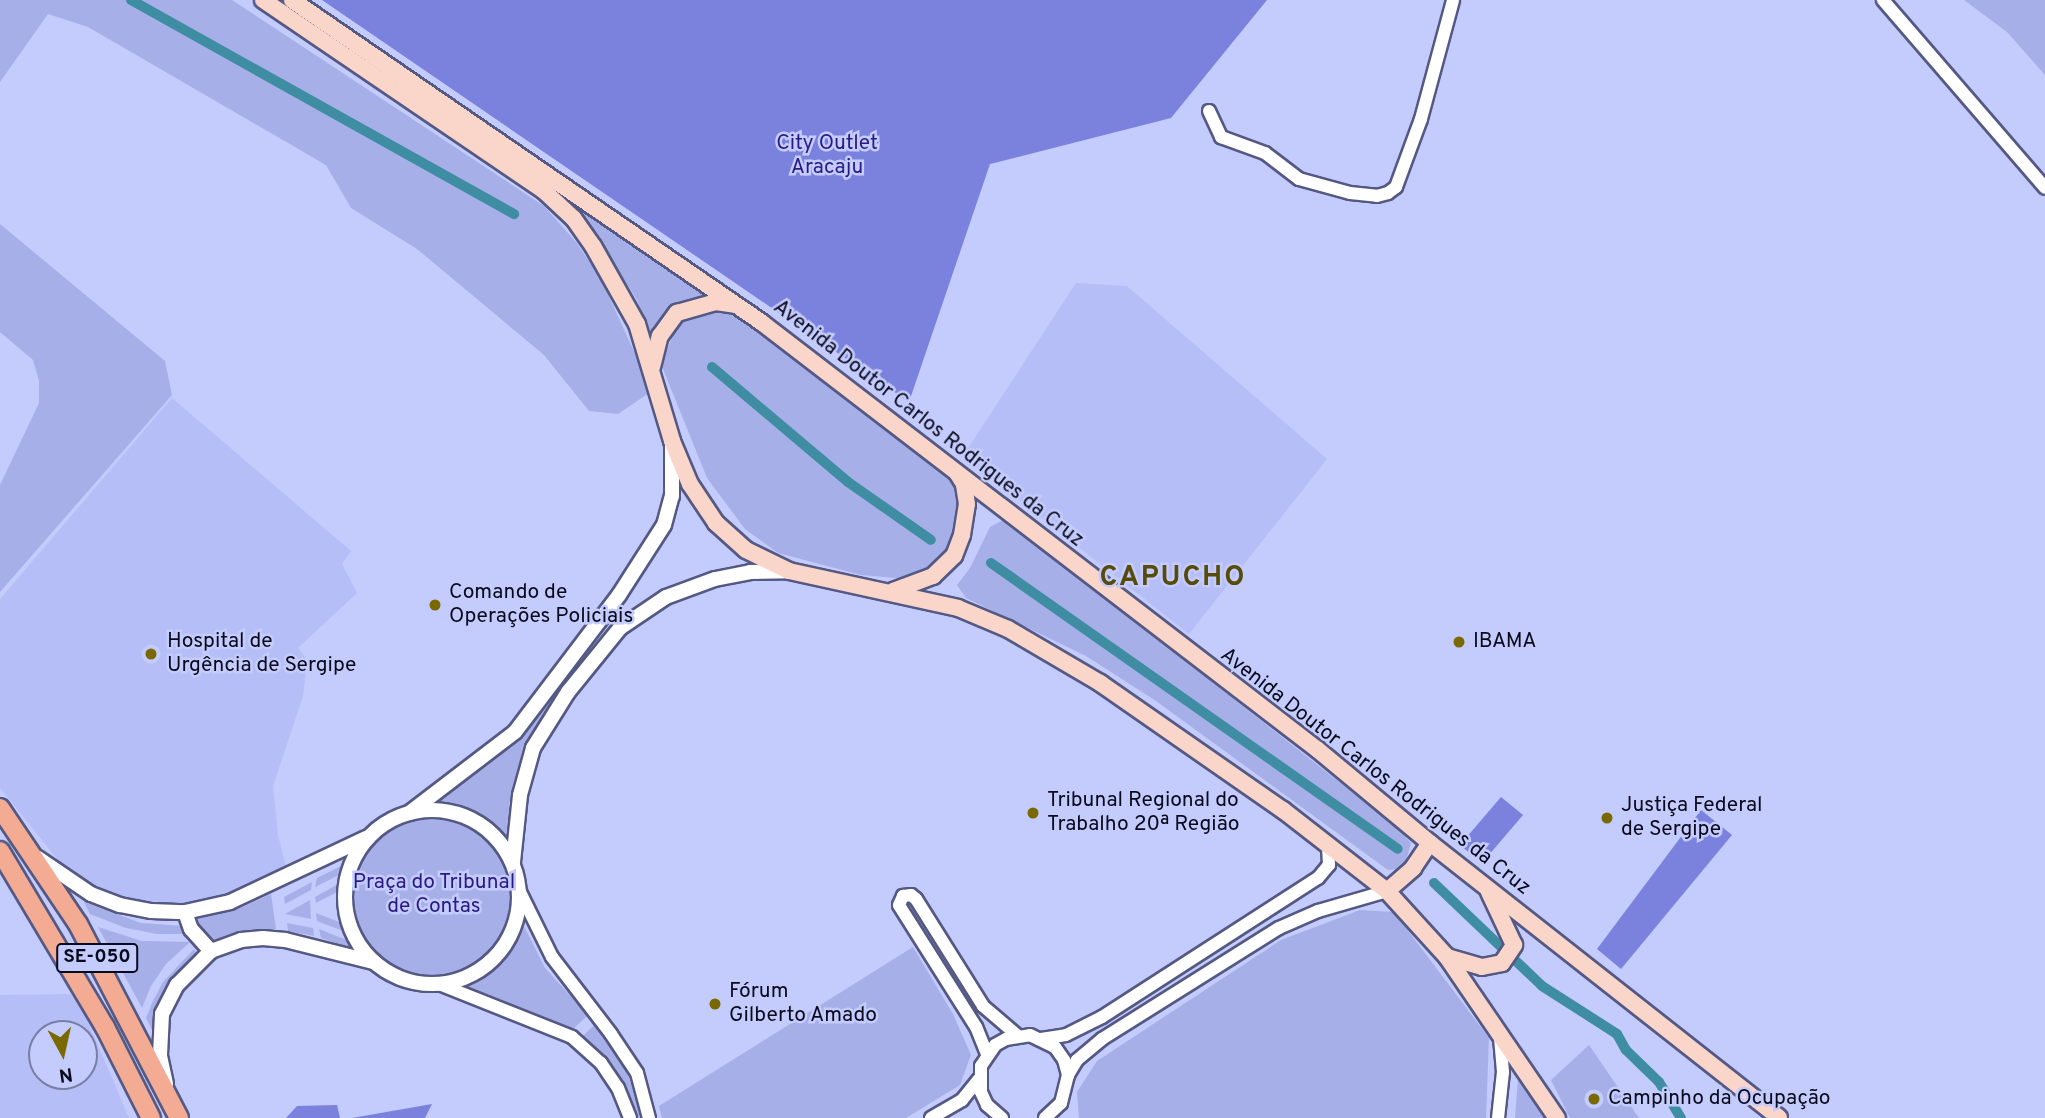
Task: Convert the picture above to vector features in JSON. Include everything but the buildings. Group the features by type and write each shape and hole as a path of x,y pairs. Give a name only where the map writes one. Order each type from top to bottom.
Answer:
{"main road":[{"path":"263,0 543,190 574,219 593,246 637,324 672,441 690,484 716,523 746,550 789,571 891,591 958,608 1020,636 1100,683 1328,844 1387,891 1447,957 1557,1118"},
{"name":"Avenida Doutor Carlos Rodrigues da Cruz","path":"292,0 737,305 1318,750 1430,843 1779,1118"},
{"path":"651,370 660,336 677,313 716,302 737,305"},
{"path":"891,591 933,576 954,556 962,535 967,504 964,484 955,471"},
{"name":"SE-050","path":"0,808 35,856 78,924 179,1118"},
{"path":"1387,891 1413,868 1430,843"},
{"name":"SE-050","path":"0,851 105,1027 151,1118"},
{"path":"1447,957 1482,967 1502,963 1514,945 1486,885"}],"street":[{"path":"1209,111 1221,137 1265,153 1299,179 1350,193 1377,196 1388,193 1396,187 1420,119 1453,0"},
{"path":"1883,0 2045,188"},
{"path":"35,856 82,889 120,905 151,911 186,912 230,902 370,835 389,821 409,813 515,732 619,595 664,525 672,496 672,441"},
{"path":"513,862 520,795 533,748 550,717 601,648 620,628 666,597 715,579 751,572 789,571"},
{"path":"586,639 601,648"},
{"path":"409,813 440,810 475,820 501,842 513,862 520,892 552,957 637,1073 649,1118"},
{"path":"370,835 357,852 347,875 345,895 347,916 358,943 375,963"},
{"path":"931,1118 962,1100 979,1079 987,1054 1006,1039 1017,1035 1041,1039 1066,1035 1102,1017 1318,878 1329,865 1328,844"},
{"path":"1064,1118 1062,1103 1068,1075 1077,1060 1102,1039 1279,928 1318,911 1387,891"},
{"path":"439,984 469,976 500,952 515,925 520,892"},
{"path":"987,1054 976,1027 899,905 903,896 911,895 916,899 984,1006 1017,1035"},
{"path":"186,912 191,929 211,951"},
{"path":"168,1096 160,1055 162,1014 177,985 211,951 232,942 263,938 285,940 375,963 409,981 439,984 572,1037 601,1063 618,1088 630,1118"},
{"path":"1499,1118 1503,1072 1500,1031"},
{"path":"1041,1039 1055,1047 1064,1060 1068,1075"},
{"path":"979,1079 987,1105 995,1117"},
{"path":"1045,1118 1062,1103"}],"shaded area":[{"path":"1076,283 1127,286 1327,459 1189,634 963,456"},
{"name":"Hospital de Urgência de Sergipe","path":"172,398 351,551 342,564 357,593 298,648 307,660 303,696 273,786 278,835 287,871 228,898 186,905 134,899 112,893 81,878 58,860 0,788 0,599"},
{"path":"76,994 87,1020 28,1020 28,1090 98,1090 98,1045 129,1118 0,1118 0,995"}],"green space":[{"path":"0,0 232,0 544,206 576,242 601,279 652,391 618,414 589,411 544,355 417,249 351,208 326,165 88,27 48,14 0,82"},
{"name":"City Outlet Aracaju","path":"322,0 1267,0 1171,118 990,164 909,402"},
{"path":"1964,0 2045,0 2045,75 2007,32"},
{"path":"560,192 709,295 673,304 661,320 652,340 637,300 593,234 564,202"},
{"path":"0,224 165,361 172,395 0,592 0,485 39,403 39,381 33,360 0,332"},
{"path":"733,309 957,473 968,514 959,550 919,580 861,575 778,553 745,529 707,478 661,364 675,331 685,319 699,313"},
{"path":"1005,519 1395,826 1411,843 1404,868 1388,870 1156,701 1086,656 966,598 957,585 970,568 990,527"},
{"path":"586,649 590,652 555,702 529,749 509,804 510,842 478,812 427,803 469,779 531,725"},
{"path":"1501,797 1523,815 1482,863 1460,845"},
{"name":"Praça do Tribunal de Contas","path":"433,809 466,816 494,835 513,863 520,896 513,929 494,957 466,976 433,983 400,976 372,957 353,929 346,896 353,863 372,835 400,816"},
{"path":"1701,810 1732,835 1621,969 1597,949"},
{"path":"349,862 345,872 315,887 317,878"},
{"path":"312,882 311,890 285,904 284,897"},
{"path":"342,882 341,890 316,903 315,897"},
{"path":"271,894 276,929 223,937 209,943 193,923 195,919 243,907"},
{"path":"310,900 311,919 285,914"},
{"path":"84,902 141,923 184,926 188,934 157,934 126,928 90,914"},
{"path":"1360,910 1394,912 1489,1038 1486,1118 1079,1118 1077,1092 1097,1061 1281,940"},
{"path":"316,913 344,924 346,932 317,921"},
{"path":"520,918 545,968 588,1015 571,1031 546,1018 462,988 507,952"},
{"path":"287,923 313,928 314,936 288,931"},
{"path":"98,927 142,941 190,942 166,964 151,986 142,1008"},
{"path":"319,929 349,941 354,949 321,938"},
{"path":"913,947 953,1014 971,1055 960,1085 906,1118 662,1118 659,1106"},
{"path":"194,949 198,956 169,985 158,1006 152,1030 146,1018 152,1003 163,982"},
{"path":"596,1023 622,1061 645,1118 637,1118 614,1072 580,1039"},
{"name":"Campinho da Ocupação","path":"1589,1045 1639,1118 1570,1118 1551,1080"},
{"path":"1519,1065 1554,1118 1515,1118"},
{"path":"432,1104 425,1118 352,1118"},
{"path":"337,1105 340,1118 286,1118 297,1106"}],"waterway":[{"path":"131,0 514,214"},
{"path":"712,367 848,482 931,540"},
{"path":"991,563 1398,849"},
{"path":"1434,883 1542,986 1617,1034 1626,1050 1659,1082 1681,1118"}],"place":[{"name":"Comando de Operações Policiais","path":"435,605"},
{"name":"IBAMA","path":"1459,642"},
{"name":"Hospital de Urgência de Sergipe","path":"151,654"},
{"name":"Tribunal Regional do Trabalho 20ª Região","path":"1033,813"},
{"name":"Justiça Federal de Sergipe","path":"1607,818"},
{"name":"Fórum Gilberto Amado","path":"715,1004"},
{"name":"Campinho da Ocupação","path":"1594,1099"}],"district":[{"name":"CAPUCHO","path":"1173,578"}]}
